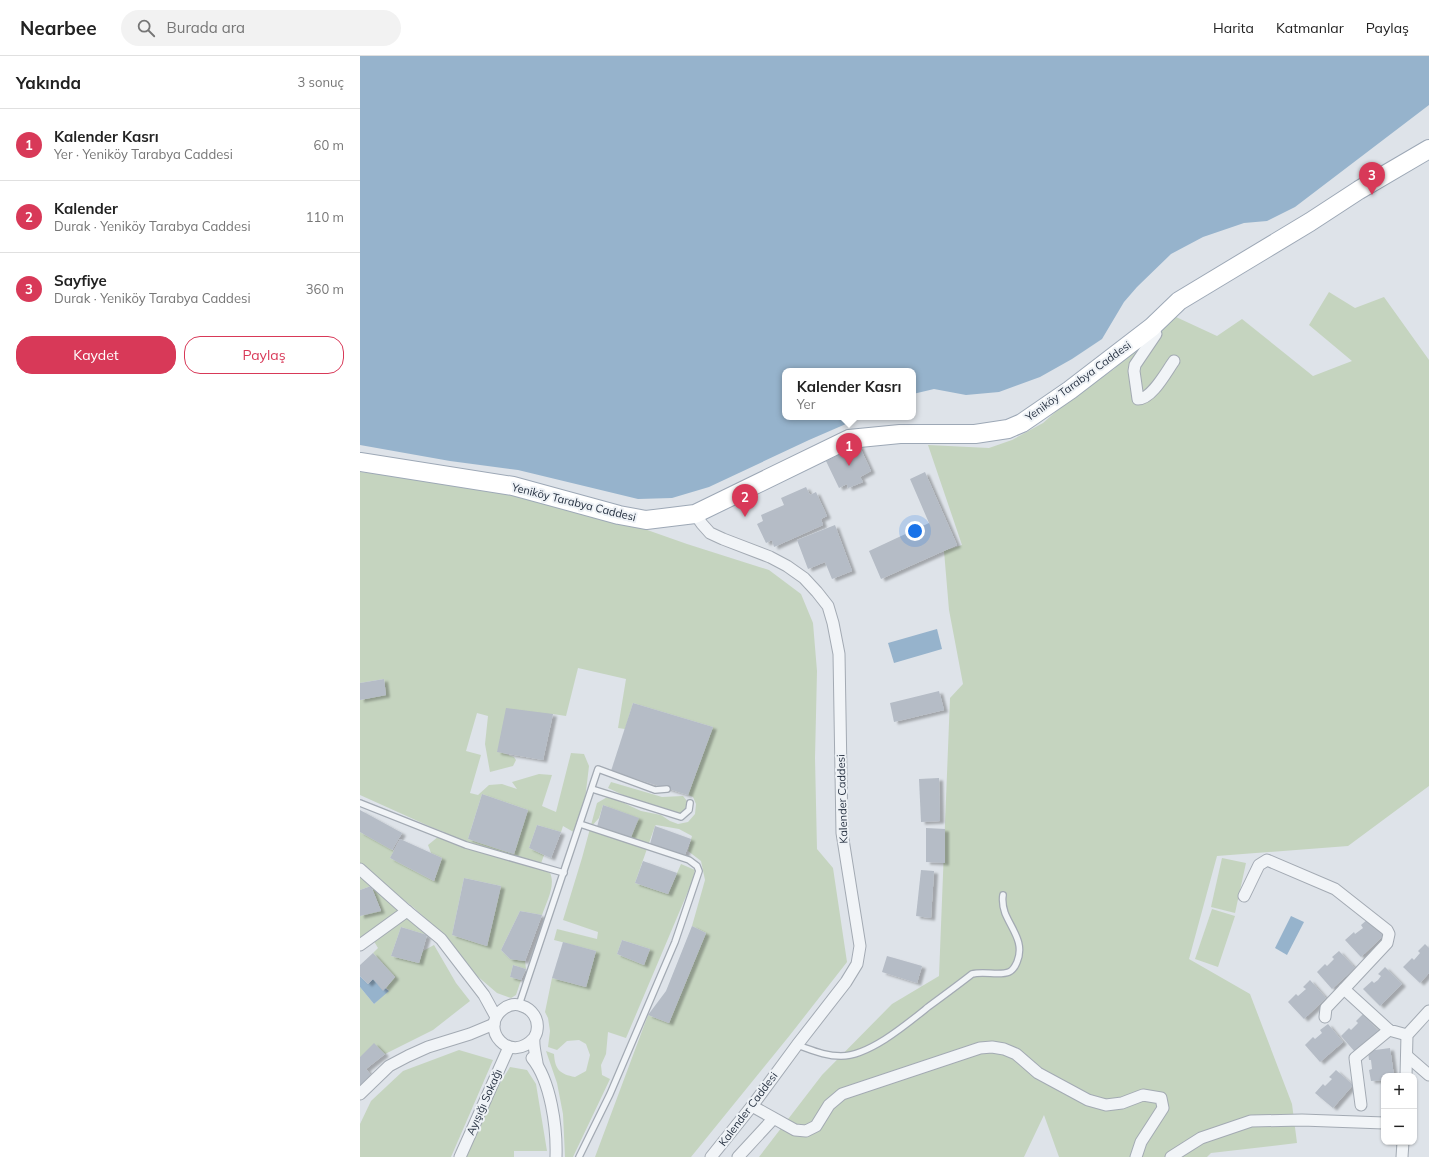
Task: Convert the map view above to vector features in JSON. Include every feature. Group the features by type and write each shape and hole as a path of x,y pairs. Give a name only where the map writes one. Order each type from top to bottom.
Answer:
{"main road":[{"name":"Yeniköy Tarabya Caddesi","path":"360,462 513,486 618,515 646,520 695,514 849,438 900,434 975,434 1008,429 1022,423 1070,390 1152,327 1180,301 1310,222 1359,190 1429,149"}],"street":[{"path":"1152,327 1156,334 1135,365 1134,371 1138,399 1146,398 1174,361"},
{"name":"Kalender Caddesi","path":"695,514 710,533 770,557 787,566 804,578 828,606 837,638 839,662 842,833 860,946 857,964 846,982 797,1044 752,1106 712,1157"},
{"path":"1244,896 1259,865 1267,860 1335,889 1387,930 1389,934 1387,944 1326,1008 1325,1017"},
{"path":"360,869 441,939 484,995 495,1021 497,1038 502,1044 508,1047 516,1048 529,1044 537,1032 538,1024 532,1011 519,1005 507,1006 484,995"},
{"path":"360,945 407,911"},
{"path":"1344,989 1390,1030 1407,1035"},
{"path":"360,1094 389,1066 428,1047 470,1034 495,1021 499,1013 507,1006"},
{"path":"1406,1073 1407,1035 1429,1011"},
{"path":"1361,1105 1355,1058 1390,1030"},
{"path":"470,1034 497,1038"},
{"path":"534,1038 537,1063 546,1085 553,1111 556,1136 556,1157"},
{"name":"Ayışığı Sokağı","path":"460,1157 508,1047"},
{"path":"523,1047 537,1063"},
{"path":"752,1106 795,1130 806,1132 816,1126 829,1105 842,1094 980,1048 992,1047 1004,1049 1016,1054 1038,1073 1088,1100 1106,1105 1122,1103 1143,1095 1161,1098 1163,1108 1141,1142 1136,1157"},
{"path":"1407,1056 1429,1075"},
{"path":"738,1157 773,1119"},
{"path":"1171,1157 1201,1138 1251,1121 1302,1120 1381,1123"},
{"path":"1402,1157 1403,1145"}],"lane":[{"path":"519,1005 598,769 655,790 668,789"},
{"path":"592,789 680,817 689,810 690,803"},
{"path":"360,802 466,845 564,873"},
{"path":"579,1157 610,1094 675,942 699,872 697,866 689,860 580,824"},
{"path":"797,1044 826,1055 843,1057 853,1054 872,1047 888,1038 972,974 979,972 1002,973 1009,972 1015,968 1019,958 1020,948 1018,937 1003,908 1003,894"}],"green space":[{"path":"1329,292 1355,308 1384,297 1429,360 1429,786 1348,846 1217,856 1189,959 1250,994 1292,1104 1297,1143 1211,1153 1207,1157 1059,1157 1044,1115 1024,1157 759,1157 822,1075 892,1004 939,976 950,698 963,684 949,610 944,551 962,545 928,445 989,448 1012,440 1043,423 1071,398 1114,369 1158,327 1176,317 1217,336 1242,319 1313,376 1352,361 1309,325"},
{"path":"360,472 458,480 582,507 687,544 769,570 801,594 813,623 817,671 815,758 817,849 833,868 847,962 691,1157 595,1157 648,1015 669,1023 706,933 692,926 705,880 701,861 688,851 692,836 679,829 655,826 635,883 668,894 681,864 695,870 692,882 626,1038 608,1032 606,1054 601,1065 602,1075 610,1079 573,1157 565,1157 563,1114 557,1083 546,1051 554,1054 557,1068 562,1073 575,1077 586,1071 590,1055 586,1044 579,1040 567,1041 557,1050 548,1047 550,1031 548,1018 545,1012 552,978 586,987 596,951 554,940 557,929 597,939 598,932 563,920 597,803 609,796 641,811 661,815 678,824 688,822 695,814 696,804 693,797 688,795 713,727 633,703 625,729 618,728 626,679 578,668 566,716 553,714 497,751 514,757 516,760 513,766 490,772 485,744 488,716 477,713 466,751 481,755 470,793 478,795 489,785 502,784 517,789 512,782 539,774 552,775 542,806 556,812 571,753 584,754 589,766 584,808 577,834 563,826 561,832 537,825 529,848 544,855 539,869 550,873 552,883 550,894 542,915 520,911 501,950 510,959 525,961 526,969 513,965 510,977 521,980 516,995 511,998 497,993 476,975 449,941 435,927 414,908 360,865 360,832 394,851 390,858 434,881 442,858 431,853 428,845 444,832 360,795 360,700 386,695 384,679 360,683","holes":["482,794 528,810 514,854 468,839","603,805 638,818 631,837 596,827 590,828 599,818","464,878 501,886 487,946 452,935","622,940 650,949 644,965 617,954"]},
{"path":"611,782 662,797 683,796 691,806 686,816 676,819 670,811 661,807 651,808 608,788"},
{"path":"1222,858 1246,863 1235,913 1211,907"},
{"path":"360,874 427,935 401,927 391,956 419,963 423,951 434,945 456,983 470,1001 433,1030 385,1054 360,1057 360,987 374,1004 389,990 386,988 395,977 373,953 378,948 372,938 360,941 360,916 381,910 371,886 360,890"},
{"path":"1212,909 1235,916 1218,967 1195,959"},
{"path":"459,1050 493,1060 451,1157 360,1157 360,1124 371,1101 403,1071"},
{"path":"510,1067 527,1070 536,1084 547,1151 514,1151 514,1157 465,1157 491,1098"}],"water":[{"path":"360,56 1429,56 1429,105 1295,207 1267,221 1244,223 1203,237 1171,254 1137,287 1124,302 1102,339 1072,359 1040,377 999,392 966,395 934,389 916,393 916,368 782,368 782,420 855,420 709,487 672,498 638,499 518,470 450,461 360,445"},
{"path":"937,629 942,649 894,663 888,643"},
{"path":"1291,916 1304,922 1287,955 1275,948"},
{"path":"360,976 368,984 373,979 389,991 374,1004 360,987"}],"building":[{"path":"859,445 871,471 860,477 863,482 848,488 847,484 839,488 826,461"},
{"path":"925,472 957,545 881,579 869,551 929,523 910,479"},
{"path":"806,487 810,495 816,492 827,516 821,519 823,525 774,547 772,540 766,543 757,524 763,521 761,515 784,505 781,498"},
{"path":"835,525 852,571 832,579 825,562 808,569 797,540"},
{"path":"384,679 386,695 360,700 360,683"},
{"path":"939,691 944,710 894,722 890,703"},
{"path":"633,703 713,727 688,795 611,771"},
{"path":"506,708 553,714 543,760 497,752"},
{"path":"939,778 940,821 921,822 919,779"},
{"path":"482,794 528,810 514,854 468,839"},
{"path":"603,805 639,818 631,837 597,827"},
{"path":"360,810 402,833 392,850 360,832"},
{"path":"537,825 561,832 551,858 529,848"},
{"path":"655,826 691,839 684,857 650,844"},
{"path":"926,828 945,829 945,863 926,862"},
{"path":"400,839 442,858 434,881 390,858"},
{"path":"643,861 677,873 668,894 635,883"},
{"path":"921,870 934,871 931,918 916,916"},
{"path":"464,878 501,886 487,946 452,935"},
{"path":"371,886 381,911 360,916 360,890"},
{"path":"520,911 542,915 525,961 510,959 501,950"},
{"path":"1368,919 1383,936 1361,957 1345,940 1354,932 1355,934 1363,928 1361,925"},
{"path":"692,926 706,933 669,1023 648,1015 666,991"},
{"path":"401,927 427,935 419,963 391,956"},
{"path":"622,940 650,949 644,965 617,954"},
{"path":"563,942 596,951 586,987 552,978"},
{"path":"1425,944 1429,948 1429,973 1420,983 1403,967 1412,958 1414,960 1420,953 1418,951"},
{"path":"1339,951 1355,968 1332,989 1317,972 1325,964 1327,966 1334,959 1332,957"},
{"path":"373,953 395,977 383,991 373,979 368,984 360,976 360,965"},
{"path":"887,956 922,966 917,983 882,972"},
{"path":"513,965 526,969 521,980 510,977"},
{"path":"1385,967 1402,984 1380,1006 1363,989 1372,981 1374,983 1378,980 1381,976 1378,974"},
{"path":"1310,980 1326,998 1304,1019 1288,1002 1296,994 1298,996 1306,989 1303,987"},
{"path":"1363,1014 1379,1032 1356,1053 1341,1036 1349,1028 1351,1030 1358,1023 1356,1021"},
{"path":"1328,1024 1343,1042 1320,1062 1305,1045 1313,1037 1315,1039 1322,1033 1320,1030"},
{"path":"374,1043 385,1054 366,1069 374,1079 360,1092 360,1057"},
{"path":"1390,1048 1394,1073 1381,1073 1381,1080 1371,1081 1369,1070 1372,1069 1368,1051"},
{"path":"1336,1070 1353,1085 1333,1108 1315,1093 1323,1084 1325,1086 1332,1079 1329,1077"}],"place":[{"name":"Sayfiye","path":"1372,195"},
{"name":"Kalender Kasrı","path":"849,466"},
{"name":"Kalender","path":"745,517"}]}
